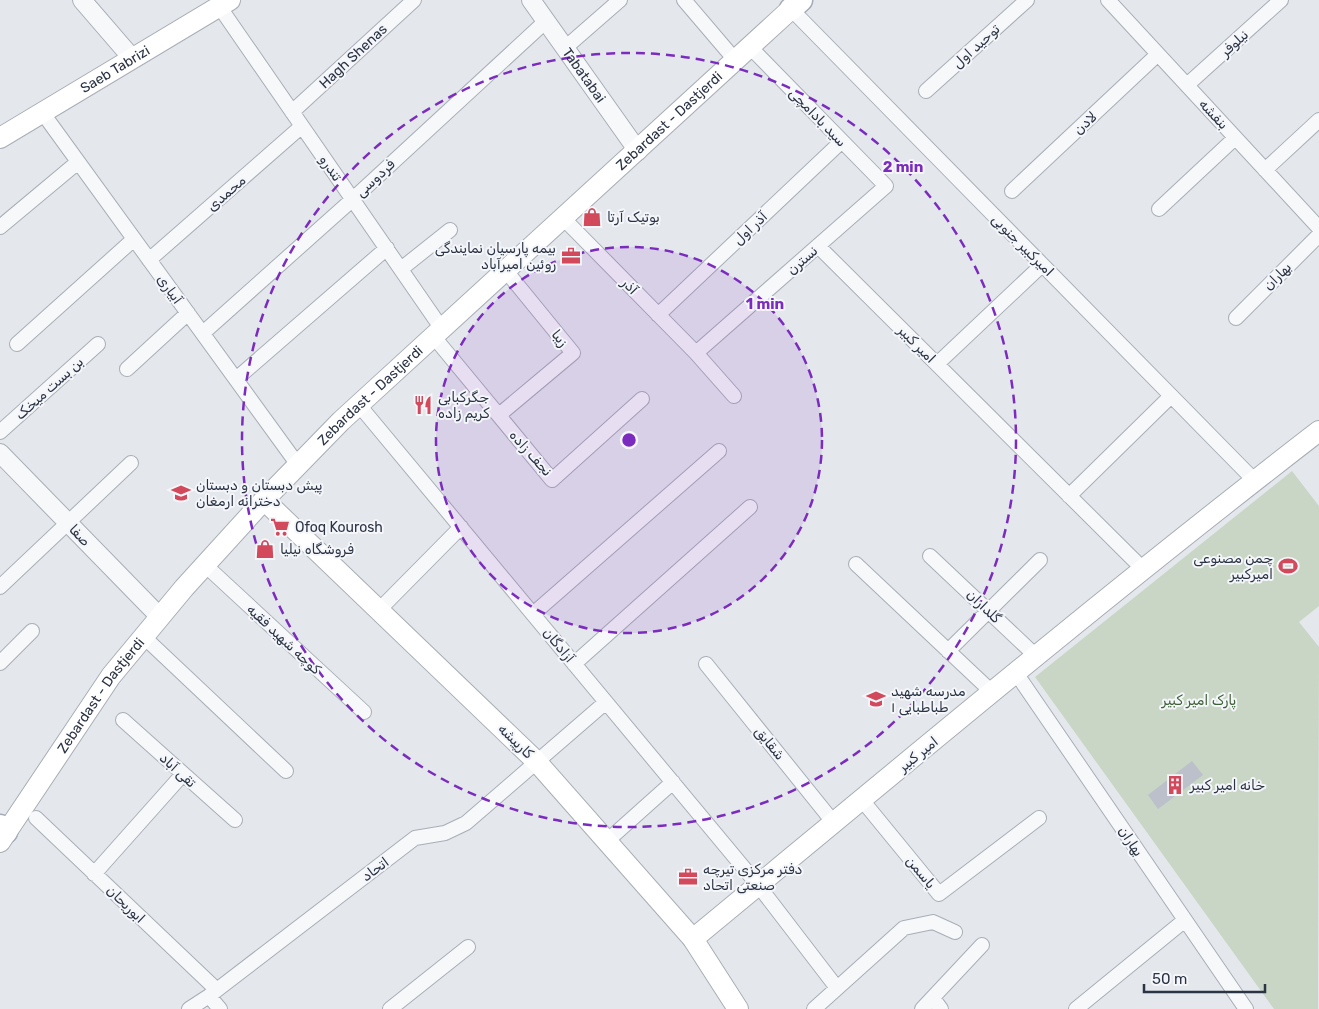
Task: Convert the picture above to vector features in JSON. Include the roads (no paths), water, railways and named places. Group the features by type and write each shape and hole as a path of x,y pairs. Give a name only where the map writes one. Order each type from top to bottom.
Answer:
{"main road":[{"name":"Saeb Tabrizi","path":"0,138 224,3"},
{"name":"Zebardast - Dastjerdi","path":"2,833 30,812 111,676 205,565 264,500 359,405 796,5"},
{"name":"امیر کبیر","path":"693,939 1016,673 1254,480 1319,430"},
{"name":"کارپیشه","path":"264,500 536,761 693,939 738,1009"}],"street":[{"path":"82,0 132,58"},
{"name":"Hagh Shenas","path":"292,112 414,0"},
{"name":"Tabatabai","path":"531,0 638,151"},
{"path":"565,48 620,0"},
{"name":"سید بادامچی","path":"684,0 842,141 886,186"},
{"name":"توحید اول","path":"926,92 1026,0"},
{"name":"نیلوفر","path":"1187,85 1281,0"},
{"name":"تندرو","path":"224,3 292,112 401,269 438,333"},
{"name":"بنفشه","path":"1116,3 1158,54 1319,228"},
{"name":"امیرکبیر جنوبی","path":"796,5 1042,264 1254,480"},
{"name":"فردوسی","path":"203,334 546,21"},
{"name":"لادن","path":"1012,191 1158,54"},
{"name":"آبیاری","path":"42,112 298,465"},
{"path":"1265,170 1319,120"},
{"name":"محمدی","path":"149,260 302,126"},
{"path":"1159,209 1235,138"},
{"name":"آذر اول","path":"658,315 842,141"},
{"path":"0,227 78,162"},
{"name":"نسترن","path":"696,353 886,186"},
{"name":"آذر","path":"564,219 696,353 734,396"},
{"path":"401,269 450,230"},
{"name":"بهاران","path":"1236,318 1319,235"},
{"path":"17,344 134,239"},
{"name":"امیر کبیر","path":"818,246 1144,570"},
{"path":"236,379 387,248"},
{"path":"937,364 1042,264"},
{"name":"زیبا","path":"499,415 573,353 506,271"},
{"path":"127,369 188,313"},
{"name":"نجف زاده","path":"438,333 499,415 552,480 642,399"},
{"name":"بن بست میخک","path":"0,432 98,344"},
{"path":"1069,496 1171,396"},
{"name":"آزادگان","path":"359,405 758,885 837,988"},
{"path":"533,614 719,451"},
{"name":"صفا","path":"0,453 160,618"},
{"path":"0,587 131,464"},
{"path":"574,664 750,507"},
{"path":"379,610 461,527"},
{"name":"گلداران","path":"930,556 1037,657"},
{"path":"948,651 1040,560"},
{"path":"856,564 993,693"},
{"name":"کوچه شهید فقیه","path":"205,565 364,712"},
{"path":"0,662 32,630"},
{"path":"144,637 286,771"},
{"name":"شقایق","path":"706,664 834,822"},
{"name":"بهاران","path":"1016,673 1246,1009"},
{"name":"اتحاد","path":"189,1009 213,993 415,838 446,833 466,823 606,702"},
{"name":"تقی آباد","path":"123,720 234,820"},
{"path":"94,874 182,774"},
{"path":"607,841 673,782"},
{"name":"یاسمن","path":"862,800 939,894 1039,818"},
{"name":"ابوریحان","path":"30,812 213,993 220,1009"},
{"path":"1076,1009 1185,920"},
{"path":"814,1009 904,928 933,922 955,932"},
{"path":"922,1009 937,1004 982,945"},
{"path":"390,1009 468,947"}],"place":[{"name":"بوتیک آرتا","path":"592,217"},
{"name":"بیمه پارسیان نمایندگی روئین امیرآباد","path":"571,256"},
{"name":"جگرکبابی کریم زاده","path":"423,405"},
{"name":"پیش دبستان و دبستان دخترانه ارمغان","path":"181,493"},
{"name":"Ofoq Kourosh","path":"280,527"},
{"name":"فروشگاه نیلیا","path":"265,549"},
{"name":"چمن مصنوعی امیرکبیر","path":"1288,566"},
{"name":"مدرسه شهید طباطبایی ۱","path":"876,699"},
{"name":"خانه امیر کبیر","path":"1175,785"},
{"name":"دفتر مرکزی تیرچه صنعتی اتحاد","path":"688,877"}],"park label":[{"name":"پارک امیر کبیر","path":"1199,700"}]}
